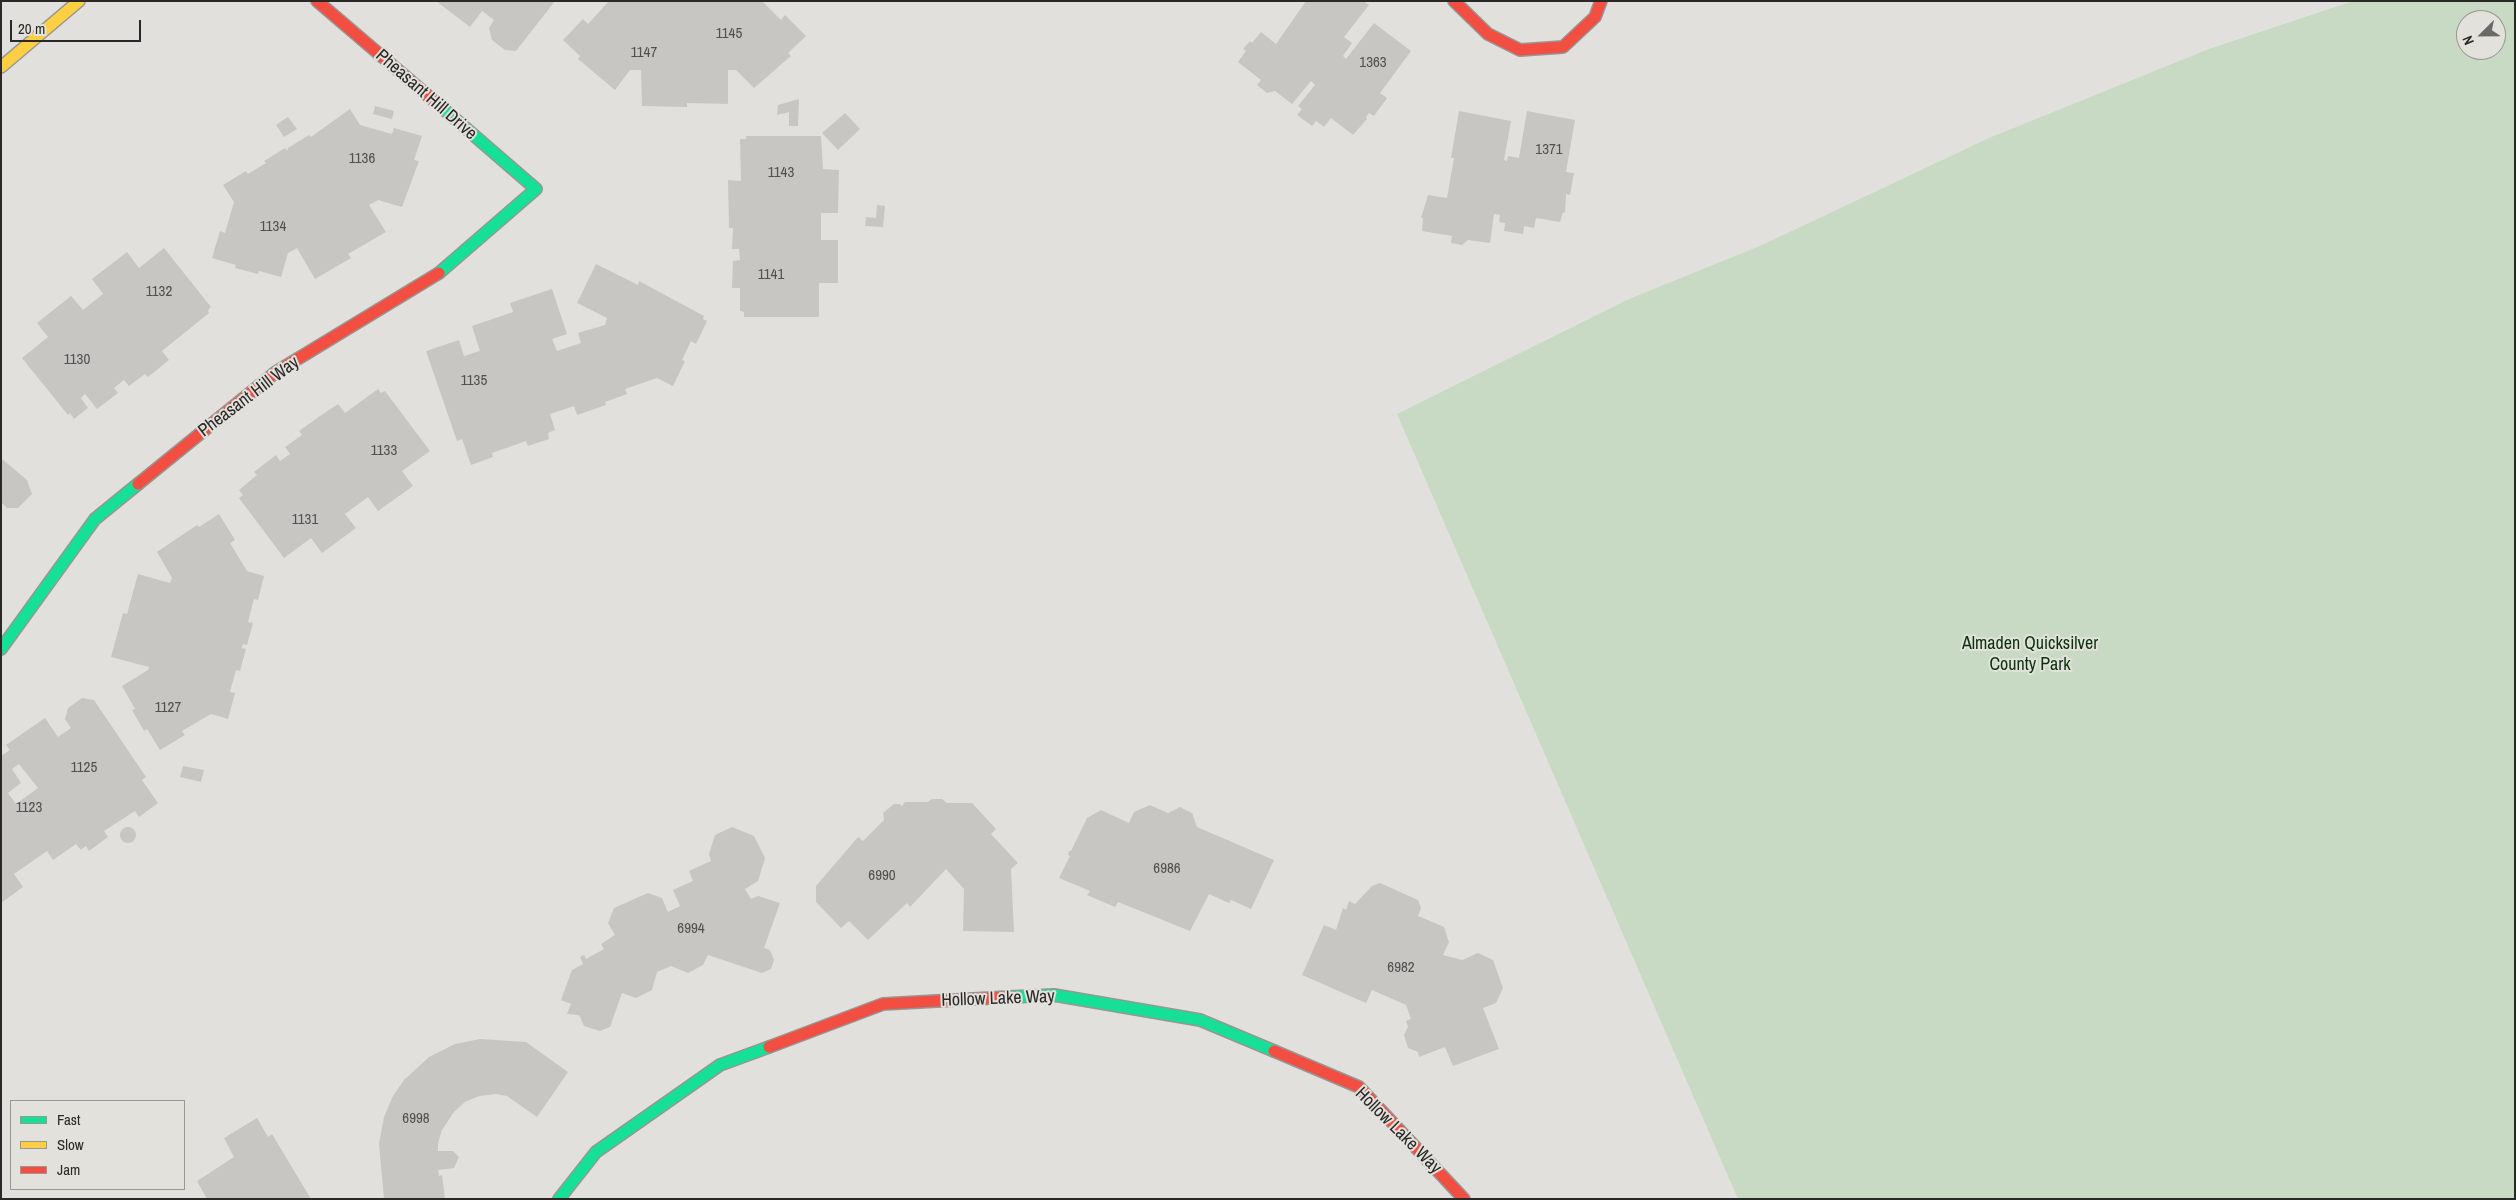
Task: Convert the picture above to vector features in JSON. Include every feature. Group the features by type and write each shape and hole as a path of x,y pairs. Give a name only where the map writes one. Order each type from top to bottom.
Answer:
{"street":[{"path":"1,66 79,1"},
{"name":"Pheasant Hill Drive","path":"317,1 536,189"},
{"path":"1454,1 1488,34 1520,50 1563,46 1595,17 1601,1"},
{"name":"Pheasant Hill Way","path":"1,649 94,519 276,372 443,271 536,189"},
{"name":"Hollow Lake Way","path":"559,1199 596,1152 720,1065 882,1004 1054,995 1200,1020 1359,1087 1464,1199"}],"green space":[{"name":"Almaden Quicksilver County Park","path":"2353,1 2515,1 2515,1199 1738,1199 1397,414 1629,299 1760,246 1989,138 2209,49"}],"building":[{"path":"436,1 555,1 516,51 505,50 492,40 489,28 494,20 482,11 470,27"},
{"path":"609,1 762,1 781,20 785,15 806,36 788,53 791,56 754,88 736,70 728,70 728,104 687,103 687,107 642,106 641,70 630,70 615,90 578,59 580,56 563,40 583,19 588,24"},
{"path":"1306,1 1363,1 1369,5 1344,37 1352,43 1343,56 1346,59 1374,23 1411,51 1380,93 1387,98 1374,116 1369,113 1366,117 1367,119 1353,135 1331,118 1324,127 1316,121 1312,126 1297,115 1302,109 1298,106 1315,85 1311,81 1292,104 1275,91 1267,93 1257,85 1261,80 1238,62 1246,51 1243,49 1250,41 1252,43 1261,32 1276,44"},
{"path":"799,99 798,126 789,126 789,112 777,115 778,105"},
{"path":"375,106 394,111 392,119 373,114"},
{"path":"350,109 360,125 392,134 394,128 422,136 414,160 419,161 402,207 378,200 369,205 386,232 348,254 351,258 315,279 297,248 288,253 281,277 259,271 258,274 235,268 236,265 212,258 220,231 225,233 234,202 223,185 246,171 248,174 285,148 287,151 288,148 309,135 311,137"},
{"path":"1459,111 1511,121 1504,160 1507,161 1508,156 1519,158 1527,111 1575,120 1566,172 1574,173 1570,195 1566,194 1565,213 1563,212 1560,222 1536,218 1534,228 1524,226 1523,234 1504,231 1505,223 1499,222 1500,215 1494,214 1490,243 1468,240 1462,245 1451,243 1452,236 1422,231 1423,218 1421,218 1428,195 1447,198 1454,158 1451,158"},
{"path":"845,113 860,129 838,150 822,133"},
{"path":"288,117 297,129 284,137 276,125"},
{"path":"746,136 821,136 823,169 839,170 838,213 821,213 821,240 838,240 838,283 819,283 819,317 744,317 744,312 740,311 740,288 732,288 733,261 740,260 739,249 732,249 733,228 729,228 728,180 741,181 740,139 746,139"},
{"path":"877,205 885,206 883,227 865,226 866,217 876,218"},
{"path":"164,248 211,307 208,310 209,313 162,351 169,360 148,377 145,374 129,386 124,380 114,388 118,393 97,409 85,394 81,398 88,408 74,419 70,413 68,415 22,358 48,337 37,323 71,296 83,310 103,294 92,279 127,252 139,268"},
{"path":"596,264 638,285 639,281 704,316 703,319 707,321 696,344 691,341 682,360 685,361 673,386 657,378 625,389 627,394 605,402 606,405 577,415 574,406 550,414 555,430 548,433 549,439 528,446 526,441 492,453 493,457 471,465 462,439 457,441 426,351 459,340 464,356 480,351 472,326 513,312 510,303 552,289 567,334 552,339 557,351 581,343 578,333 605,325 607,318 577,303"},
{"path":"378,389 381,393 385,391 430,451 402,471 413,486 378,511 368,497 345,514 356,528 322,553 311,538 284,558 239,498 243,495 239,490 257,475 254,472 276,455 280,461 290,454 285,447 302,435 299,431 338,404 345,413"},
{"path":"1,458 27,480 32,494 18,508 7,508 1,502"},
{"path":"219,514 235,540 230,543 247,571 264,576 258,600 254,599 248,622 253,623 247,645 243,644 242,648 246,649 240,671 236,670 230,692 235,693 228,719 211,714 182,731 185,735 160,750 147,729 144,731 132,710 135,709 122,686 148,670 149,667 111,657 123,613 127,614 138,574 170,583 172,578 157,552 197,525 199,527"},
{"path":"82,698 94,700 146,777 142,780 158,803 139,817 135,811 104,831 108,837 89,851 86,846 81,850 76,844 53,860 47,851 14,874 23,887 1,903 1,756 10,750 6,745 45,718 58,737 71,728 65,719 68,708","holes":["19,764 38,788 16,804 8,793 21,783 12,769"]},
{"path":"183,766 204,770 201,782 180,777"},
{"path":"932,799 942,799 947,803 972,803 996,829 991,834 1018,863 1011,869 1014,932 963,931 964,889 946,869 910,907 907,903 868,940 849,921 841,928 816,902 816,886 858,837 863,841 884,820 883,813 894,804 902,806 905,802 928,802"},
{"path":"1150,805 1168,813 1180,807 1192,813 1197,827 1274,860 1251,909 1231,900 1229,903 1209,894 1190,931 1118,902 1115,907 1087,895 1090,891 1059,878 1070,856 1068,855 1069,851 1071,851 1087,818 1101,810 1129,823 1134,812"},
{"path":"128,827 136,835 128,843 120,835"},
{"path":"732,827 754,836 765,858 758,881 745,889 751,899 758,896 780,903 764,948 770,950 774,960 771,969 762,973 708,955 703,965 688,973 671,966 657,972 652,990 636,998 622,993 610,1027 600,1031 584,1026 579,1015 567,1014 571,1004 561,1000 572,970 583,964 580,957 584,955 586,959 604,949 601,944 615,935 608,923 614,908 648,893 662,898 668,912 680,906 673,890 693,881 689,871 711,861 709,854 715,835"},
{"path":"1380,883 1418,900 1421,908 1418,916 1444,927 1449,942 1443,955 1462,960 1478,953 1493,960 1503,988 1496,1003 1483,1008 1499,1049 1453,1066 1445,1047 1419,1057 1418,1052 1408,1048 1404,1035 1408,1027 1406,1021 1411,1019 1406,1005 1372,990 1366,1003 1302,975 1324,925 1336,930 1343,908 1346,910 1349,901 1355,904 1372,886"},
{"path":"480,1039 526,1042 568,1072 537,1117 507,1096 496,1094 479,1096 465,1102 454,1112 442,1130 438,1143 438,1151 453,1151 459,1157 454,1168 438,1170 439,1176 442,1175 445,1199 384,1199 379,1144 384,1117 393,1096 404,1080 429,1057 455,1044"},
{"path":"257,1118 268,1137 272,1134 311,1199 207,1199 197,1181 234,1157 224,1138"}],"traffic: fast":[{"path":"439,273 536,189 440,106"},
{"path":"1,649 95,519 138,484"},
{"path":"1009,997 1054,995 1200,1020 1274,1051"},
{"path":"559,1199 596,1152 720,1065 769,1047"}],"traffic: slow":[{"path":"1,67 79,1"}],"traffic: jam":[{"path":"317,1 440,106"},
{"path":"1454,1 1488,34 1520,50 1563,47 1595,17 1601,1"},
{"path":"138,484 276,372 439,273"},
{"path":"769,1047 883,1004 1009,997"},
{"path":"1274,1051 1359,1087 1464,1199"}]}
